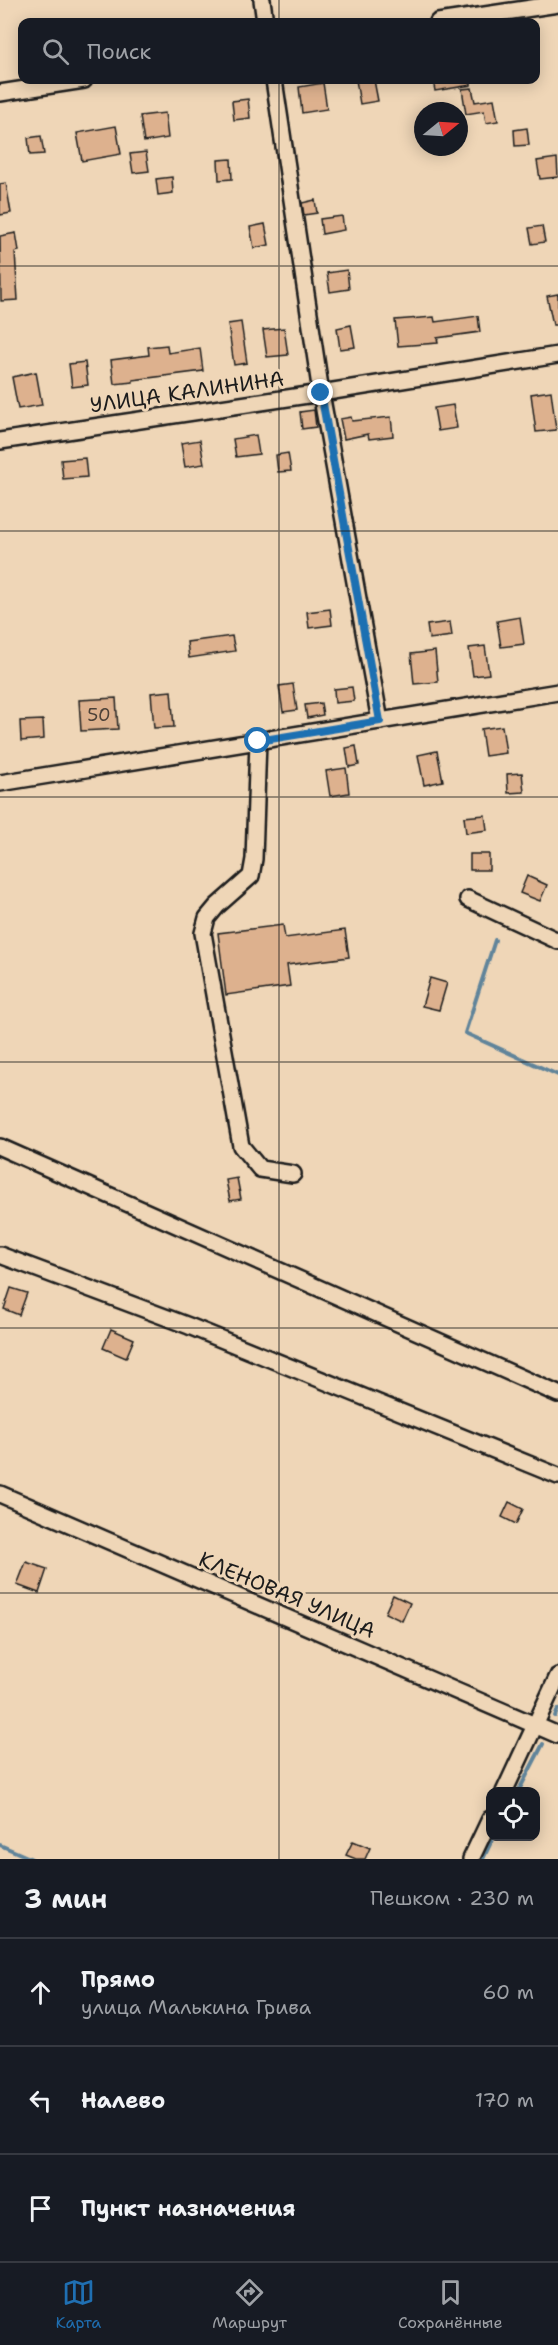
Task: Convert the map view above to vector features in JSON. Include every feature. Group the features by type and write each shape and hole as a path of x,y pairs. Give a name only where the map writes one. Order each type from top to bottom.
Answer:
{"street":[{"path":"262,0 264,18"},
{"path":"465,18 558,4"},
{"path":"0,93 58,84"},
{"path":"275,84 321,393 380,721"},
{"name":"УЛИЦА КАЛИНИНА","path":"0,441 558,355"},
{"path":"0,783 558,692"},
{"path":"258,741 254,859 251,876 217,906 207,918 202,933 240,1146 260,1169 293,1174"},
{"path":"468,899 558,941"},
{"path":"0,1147 558,1394"},
{"path":"0,1255 189,1326 558,1476"},
{"name":"КЛЕНОВАЯ УЛИЦА","path":"0,1494 558,1735"},
{"path":"506,1787 558,1676"},
{"path":"471,1859 486,1827"}],"building":[{"path":"323,84 327,109 302,113 299,87"},
{"path":"357,84 375,84 378,101 360,104"},
{"path":"434,84 471,84 471,85 435,91"},
{"path":"472,88 475,102 494,99 498,121 486,123 484,111 468,114 468,102 464,102 462,89"},
{"path":"248,99 250,118 234,120 232,101"},
{"path":"165,113 168,138 144,142 140,116"},
{"path":"116,126 121,154 82,161 77,133"},
{"path":"527,128 529,145 515,146 514,130"},
{"path":"41,136 44,154 30,155 28,138"},
{"path":"146,152 149,171 133,173 130,154"},
{"path":"557,158 558,177 540,179 537,161"},
{"path":"231,159 232,179 219,180 218,160"},
{"path":"172,177 173,193 158,195 156,179"},
{"path":"6,183 11,213 0,215 0,184"},
{"path":"315,200 317,213 304,215 302,203"},
{"path":"342,216 344,230 322,234 320,219"},
{"path":"265,224 269,245 254,248 250,227"},
{"path":"542,226 545,242 532,244 529,228"},
{"path":"16,233 19,251 15,252 18,300 1,301 0,236"},
{"path":"347,270 349,289 330,292 327,273"},
{"path":"558,294 558,325 553,325 547,296"},
{"path":"478,316 480,332 437,338 438,343 398,346 395,320 434,317 435,322"},
{"path":"241,322 247,363 234,365 228,324"},
{"path":"351,325 355,347 340,349 337,328"},
{"path":"284,328 288,355 267,357 263,330"},
{"path":"167,345 168,353 200,348 203,371 114,384 111,360 149,355 148,347"},
{"path":"85,362 88,385 72,387 69,364"},
{"path":"36,372 42,405 18,409 12,377"},
{"path":"551,391 556,430 536,432 531,394"},
{"path":"453,405 457,428 438,431 434,408"},
{"path":"314,410 316,427 302,429 300,412"},
{"path":"351,417 352,421 391,417 393,436 369,439 368,434 344,439 340,419"},
{"path":"256,435 259,454 236,457 233,439"},
{"path":"200,440 204,464 185,467 181,443"},
{"path":"288,453 291,471 278,472 276,455"},
{"path":"85,458 87,477 63,479 61,460"},
{"path":"330,609 332,625 309,628 307,612"},
{"path":"520,617 524,644 501,647 497,621"},
{"path":"450,622 452,636 429,639 427,625"},
{"path":"232,636 235,651 189,658 187,642"},
{"path":"485,646 489,674 473,676 469,648"},
{"path":"435,651 438,682 414,684 411,654"},
{"path":"293,684 297,710 283,712 279,686"},
{"path":"352,687 354,701 335,703 334,689"},
{"path":"171,691 174,727 154,728 151,693"},
{"path":"116,698 118,729 81,731 79,700"},
{"path":"321,703 323,715 307,718 305,705"},
{"path":"43,720 44,739 21,741 20,721"},
{"path":"502,726 506,753 485,756 481,729"},
{"path":"356,746 359,765 349,767 346,748"},
{"path":"437,751 443,781 424,785 418,755"},
{"path":"346,768 349,793 330,796 326,771"},
{"path":"522,773 524,792 508,793 507,774"},
{"path":"485,815 487,830 466,833 464,817"},
{"path":"470,854 489,854 489,870 470,870"},
{"path":"527,876 547,885 540,901 520,893"},
{"path":"283,925 285,938 345,930 349,957 287,965 290,986 226,995 218,933"},
{"path":"430,978 447,983 439,1010 422,1006"},
{"path":"237,1178 241,1199 230,1201 226,1180"},
{"path":"11,1288 27,1293 19,1315 4,1309"},
{"path":"111,1329 134,1339 126,1358 103,1348"},
{"path":"509,1502 523,1509 516,1524 502,1517"},
{"path":"26,1562 47,1569 39,1593 17,1585"},
{"path":"393,1595 410,1603 402,1621 385,1613"},
{"path":"353,1841 370,1848 365,1859 356,1859 346,1855"}],"waterway":[{"path":"495,940 465,1033 558,1075"},
{"path":"555,1716 558,1709"},
{"path":"521,1787 543,1744"},
{"path":"483,1859 492,1841"},
{"path":"0,1845 32,1859"}],"route":[{"path":"258,741 380,721 321,393"}]}
